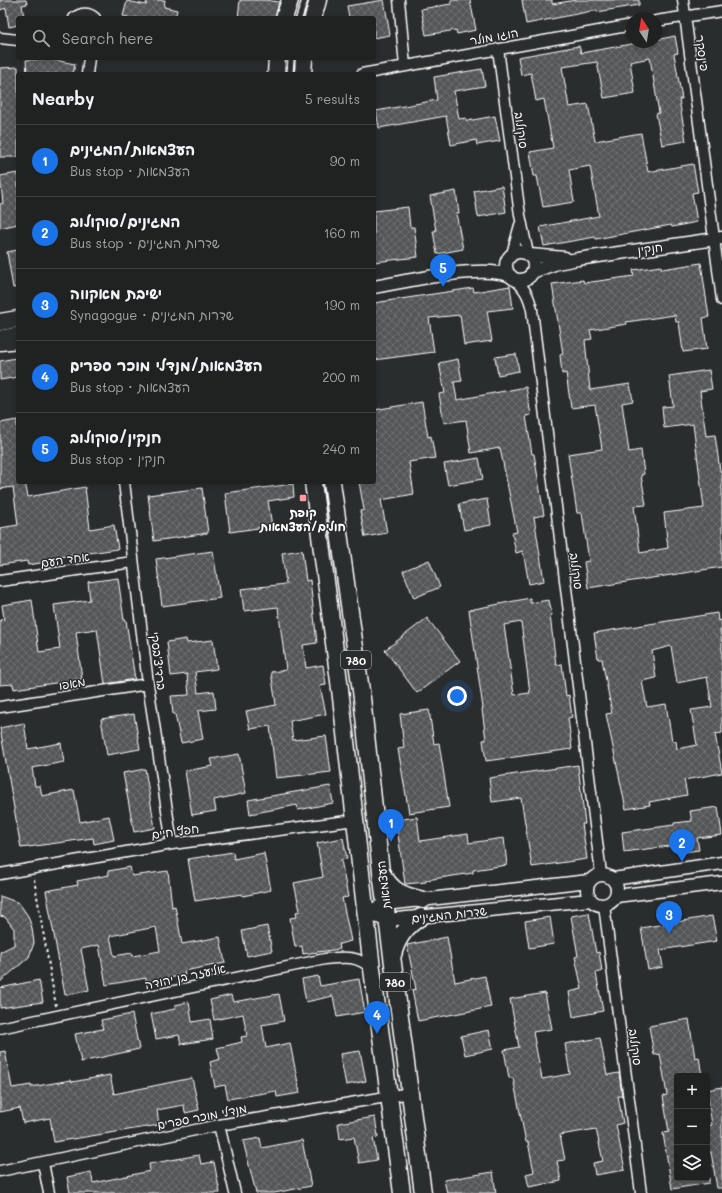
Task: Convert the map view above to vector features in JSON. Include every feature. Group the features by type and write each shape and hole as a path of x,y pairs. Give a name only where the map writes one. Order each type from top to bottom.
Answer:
{"main road":[{"path":"285,16 290,0"},
{"path":"313,16 318,0"},
{"path":"276,72 277,60"},
{"path":"303,72 304,60"},
{"path":"0,322 16,319"},
{"path":"0,342 16,340"},
{"name":"העצמאות","path":"313,484 372,969 402,1193"},
{"name":"העצמאות","path":"332,484 362,698 381,872 423,1193"},
{"path":"381,872 395,891 402,895 423,900"},
{"path":"392,959 401,934 407,926 421,917"}],"street":[{"path":"399,0 405,66"},
{"name":"פינסקר","path":"684,0 685,16 718,238 722,300"},
{"path":"662,20 722,11"},
{"path":"78,16 87,14 91,16"},
{"name":"הוגו מולר","path":"373,72 626,26"},
{"path":"0,38 16,40"},
{"name":"סוקולוב","path":"498,49 520,215 529,255"},
{"path":"87,72 89,60"},
{"name":"סוקולוב","path":"510,255 517,239 520,215"},
{"name":"חנקין","path":"532,272 578,258 718,238"},
{"path":"376,288 470,272 492,265 510,255 521,252 529,255 534,263 532,272 526,278 516,279 502,273 470,272"},
{"path":"510,255 506,265 511,277"},
{"name":"חנקין","path":"529,255 578,258"},
{"name":"סוקולוב","path":"511,277 522,285 527,292 532,310 601,874"},
{"path":"376,281 394,284"},
{"name":"ברדיצ'בסקי","path":"124,484 148,684 172,844"},
{"name":"אחד העם","path":"0,581 133,562"},
{"name":"מאפו","path":"0,707 148,684"},
{"name":"חפץ חיים","path":"0,874 172,844 355,820"},
{"path":"613,879 617,887 616,896 609,904 604,905 594,903 590,900 586,891 589,881 592,877 601,874 613,879 722,863"},
{"name":"שדרות המגינים","path":"366,913 385,904 589,881"},
{"path":"616,896 722,883"},
{"name":"שדרות המגינים","path":"366,913 387,920 590,900"},
{"name":"סוקולוב","path":"604,905 641,1193"},
{"name":"אליעזר בן יהודה","path":"0,1028 58,1017 326,959 345,957 356,958 363,961 372,969"},
{"name":"מנדלי מוכר ספרים","path":"0,1171 220,1125 390,1095 410,1093"},
{"path":"220,1125 235,1193"},
{"path":"43,1162 49,1193"}],"lane":[{"path":"300,16 305,0"},
{"path":"290,72 291,60"},
{"path":"0,333 16,330"}],"path":[{"path":"32,868 58,1017"}],"building":[{"path":"0,0 26,0 27,4 22,5 24,16 16,16 16,25 9,27 6,8 0,10"},
{"path":"147,0 165,0 164,7 177,10 176,16 123,16 127,1 146,5"},
{"path":"240,0 265,0 279,2 276,16 238,16"},
{"path":"384,0 390,35 376,38 376,16 349,16 347,6"},
{"path":"451,0 470,0 476,30 457,34 456,30 426,35 421,9 451,4"},
{"path":"522,0 552,0 552,4 576,0 639,0 639,5 597,12 597,10 526,24"},
{"path":"675,36 678,53 674,54 682,99 679,99 686,141 662,145 656,114 659,113 650,58 630,62 635,93 604,98 597,62 562,67 569,107 588,104 595,141 641,133 648,172 693,164 698,192 692,193 697,222 544,246 540,227 599,216 590,166 569,170 574,202 543,207 537,176 534,176 530,152 553,148 544,99 536,101 531,73 521,75 518,57 579,46 581,53 626,45 626,48 662,48 662,39"},
{"path":"26,60 54,60 75,64 73,72 27,72"},
{"path":"18,67 18,72 16,72 16,157 0,157 0,68"},
{"path":"482,69 485,86 454,91 459,119 466,118 467,121 495,116 500,141 477,145 476,140 451,145 446,116 379,128 376,111 437,100 434,77"},
{"path":"16,173 16,224 0,228 0,204 3,203 0,176"},
{"path":"502,186 506,212 478,217 474,191"},
{"path":"456,191 459,213 456,213 463,249 437,254 433,231 436,231 430,196"},
{"path":"408,207 410,227 414,227 418,257 376,262 376,211"},
{"path":"16,250 16,287 13,288 7,252"},
{"path":"701,263 709,317 703,318 707,349 683,352 679,322 676,322 675,315 626,322 627,324 590,330 592,339 585,340 590,390 630,384 633,401 622,403 629,452 641,450 644,474 641,475 646,505 634,506 640,553 668,548 664,513 704,508 693,424 664,428 662,407 673,406 669,376 709,370 712,389 700,391 706,436 715,435 720,471 722,471 722,567 588,588 584,562 589,561 582,513 577,513 568,454 602,449 595,405 571,408 566,373 562,374 560,355 563,354 552,284 583,280 584,283 634,276 633,270 661,266 662,269"},
{"path":"510,286 513,308 487,311 492,341 464,345 460,315 429,318 434,352 376,360 376,303 473,288 474,292"},
{"path":"516,354 519,371 498,375 495,357"},
{"path":"16,358 16,377 0,380 0,361"},
{"path":"458,359 462,381 454,382 457,400 526,387 531,415 526,416 544,515 534,517 544,581 529,584 523,551 516,553 512,533 517,532 500,448 471,453 466,420 444,423 439,394 445,393 439,363"},
{"path":"422,402 428,437 431,436 435,458 409,462 414,494 381,500 387,533 365,537 360,511 364,510 359,484 376,484 376,410"},
{"path":"16,420 16,484 25,484 28,497 85,487 90,529 114,525 118,549 52,558 53,561 28,565 27,561 0,565 0,528 18,525 13,487 0,489 0,423"},
{"path":"479,458 483,479 448,485 444,464"},
{"path":"293,484 294,497 268,501 272,526 230,532 225,493"},
{"path":"202,488 208,533 154,541 148,495"},
{"path":"487,499 491,525 464,530 459,504"},
{"path":"302,550 306,581 310,580 317,643 303,645 306,668 323,665 326,685 320,686 326,714 290,721 293,740 326,736 331,772 276,778 270,726 250,729 246,711 276,705 271,672 286,670 278,607 244,611 241,589 286,584 282,553"},
{"path":"213,551 220,598 162,606 156,559"},
{"path":"429,560 440,587 414,598 403,571"},
{"path":"118,578 135,679 105,684 97,629 76,632 82,679 14,689 13,684 0,685 0,620 4,619 2,605 32,600 39,652 60,649 54,605 90,600 88,582"},
{"path":"530,598 530,603 549,600 552,615 550,615 556,665 562,664 566,696 569,695 572,717 568,718 572,749 486,761 483,740 486,740 483,708 469,610","holes":["521,622 530,693 514,695 504,625"]},
{"path":"717,613 718,621 722,620 722,630 720,630 722,644 722,733 715,734 722,773 684,780 687,795 649,802 650,805 626,809 606,714 612,713 602,659 598,659 594,633","holes":["671,646 677,683 707,677 712,707 691,710 697,745 677,749 676,741 672,741 666,704 647,707 642,681 656,678 652,651"]},
{"path":"427,618 460,661 417,693 385,650"},
{"path":"186,639 187,643 213,640 217,669 195,672 198,693 214,691 216,709 198,711 203,739 181,743 175,714 173,714 171,696 189,695 187,674 171,676 167,642"},
{"path":"429,710 434,744 439,743 449,807 409,813 398,749 404,748 400,714"},
{"path":"134,714 140,749 107,755 101,719"},
{"path":"24,723 28,749 61,743 64,762 32,768 35,786 40,786 42,796 74,790 80,822 109,816 114,840 94,844 93,838 21,848 0,728"},
{"path":"239,754 246,793 214,800 216,811 192,815 185,771 213,766 211,759"},
{"path":"578,765 585,824 582,824 587,859 532,867 521,798 492,802 489,778"},
{"path":"145,769 155,828 134,832 123,773"},
{"path":"330,786 333,803 298,810 297,805 250,814 248,800"},
{"path":"718,807 722,835 697,838 699,850 678,853 677,845 624,852 622,832 692,821 690,811"},
{"path":"417,817 420,841 468,834 469,843 504,838 507,865 473,870 473,873 426,880 426,882 405,884 396,820"},
{"path":"343,838 347,859 341,860 348,897 342,898 351,941 339,944 340,949 303,954 302,946 295,947 290,918 297,917 296,912 300,911 294,883 323,877 317,843"},
{"path":"233,852 234,859 264,853 271,890 243,896 242,894 195,901 188,859"},
{"path":"130,867 132,876 168,871 172,907 175,906 182,944 220,937 225,963 184,971 185,975 146,982 146,978 106,985 99,945 81,949 89,990 65,995 46,891 78,885 77,881 109,875 108,871","holes":["156,927 160,951 133,956 132,953 114,956 110,936"]},
{"path":"0,896 19,903 28,916 32,928 34,943 29,957 0,982 0,952 14,945 14,929 5,917 0,916"},
{"path":"589,913 596,953 599,952 602,971 596,973 603,1011 573,1017 569,992 582,989 575,957 578,956 571,916"},
{"path":"712,916 717,941 660,950 663,967 648,970 641,928"},
{"path":"550,917 554,944 529,948 525,921"},
{"path":"267,926 272,951 247,956 242,931"},
{"path":"447,937 455,982 485,976 491,1007 418,1021 412,990 416,989 407,945"},
{"path":"318,976 320,986 359,979 365,1012 337,1017 333,996 306,1002 302,979"},
{"path":"39,980 43,1002 0,1008 0,988"},
{"path":"545,993 552,1029 533,1032 542,1079 570,1074 565,1044 600,1038 607,1075 619,1073 622,1096 618,1096 623,1123 616,1125 625,1170 595,1175 593,1163 603,1161 596,1129 560,1135 565,1160 557,1161 561,1181 529,1187 526,1174 534,1172 528,1142 526,1142 513,1078 509,1078 504,1050 519,1047 510,999"},
{"path":"279,994 284,1021 262,1025 266,1048 290,1043 300,1093 277,1097 276,1091 228,1099 225,1085 215,1087 210,1062 220,1059 217,1048 242,1042 241,1037 247,1036 243,1014 214,1020 210,1000 231,995 233,1002"},
{"path":"189,1002 192,1022 210,1019 213,1039 181,1044 179,1035 156,1039 151,1014 175,1009 175,1005"},
{"path":"132,1014 139,1049 81,1062 75,1034 103,1029 101,1020"},
{"path":"689,1019 695,1058 699,1057 702,1073 674,1073 674,1181 709,1181 709,1183 672,1189 663,1133 669,1132 663,1096 667,1095 660,1054 654,1055 649,1026"},
{"path":"489,1030 493,1049 465,1055 461,1036"},
{"path":"5,1051 12,1088 31,1085 31,1087 71,1080 72,1082 110,1075 114,1094 192,1078 199,1110 185,1113 184,1105 157,1110 159,1125 54,1142 50,1118 23,1123 20,1108 0,1112 0,1052"},
{"path":"360,1051 366,1081 346,1085 340,1054"},
{"path":"722,1087 722,1188 717,1188 710,1152 710,1125 712,1125 710,1111 710,1089"},
{"path":"375,1117 378,1137 373,1138 377,1160 359,1163 354,1137 340,1139 338,1123"},
{"path":"260,1138 262,1148 302,1140 311,1186 274,1193 256,1193 243,1141"},
{"path":"199,1155 201,1164 214,1162 220,1193 70,1193 67,1177 91,1172 93,1183 150,1171 149,1164"},
{"path":"493,1172 496,1193 447,1193 444,1180"}],"place":[{"name":"חנקין/סוקולוב","path":"443,287"},
{"name":"קופת חולים/העצמאות","path":"303,498"},
{"name":"העצמאות/המגינים","path":"391,842"},
{"name":"המגינים/סוקולוב","path":"682,862"},
{"name":"ישיבת מאקווה","path":"669,934"},
{"name":"העצמאות/מנדלי מוכר ספרים","path":"377,1034"}]}
